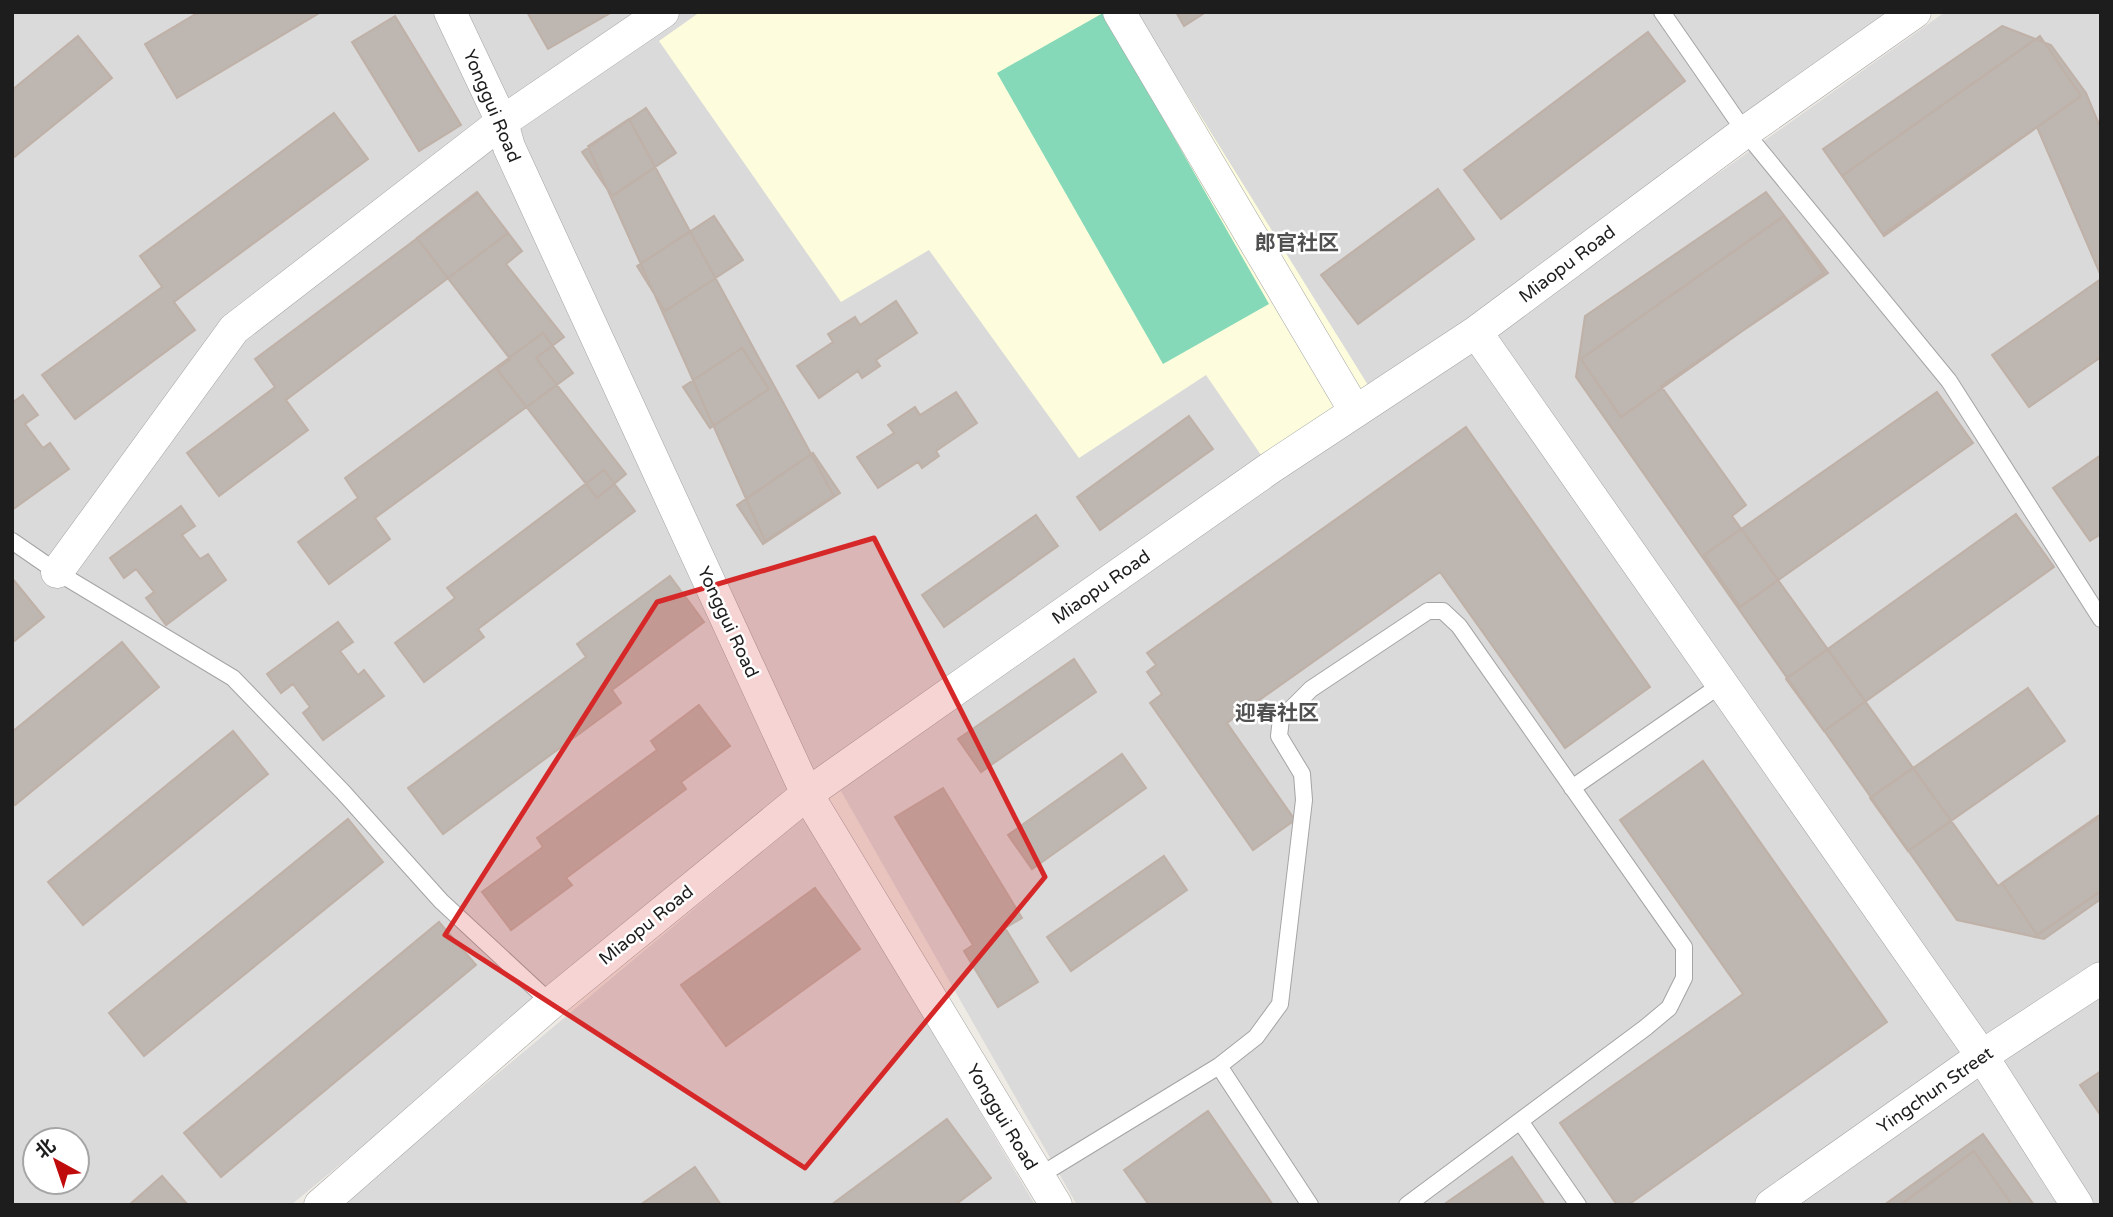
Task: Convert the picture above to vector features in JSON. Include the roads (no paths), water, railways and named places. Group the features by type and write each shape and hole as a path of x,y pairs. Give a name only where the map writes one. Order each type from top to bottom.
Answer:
{"street":[{"name":"Yonggui Road","path":"450,12 502,122 509,147 807,794 1056,1205"},
{"path":"57,572 234,329 502,122 663,12"},
{"path":"1119,12 1355,411"},
{"name":"Miaopu Road","path":"320,1205 551,1003 807,794 1259,476 1476,332 1745,132 1915,12"},
{"path":"1476,332 1982,1056 2077,1205"},
{"name":"Yingchun Street","path":"1771,1205 1982,1056 2101,978"}],"lane":[{"path":"1662,12 1745,132 1949,382 2101,620"},
{"path":"12,541 57,572 233,678 343,792 441,901 551,1003"},
{"path":"1039,1177 1219,1066 1256,1037 1280,1004 1304,800 1302,774 1279,736 1281,719 1311,689 1428,611 1443,611 1459,626 1684,947 1684,978 1669,1008 1407,1205"},
{"path":"1572,788 1722,684"},
{"path":"1219,1066 1310,1205"},
{"path":"1520,1121 1578,1205"}],"district":[{"name":"郎官社区","path":"1297,243"},
{"name":"迎春社区","path":"1277,713"}]}
